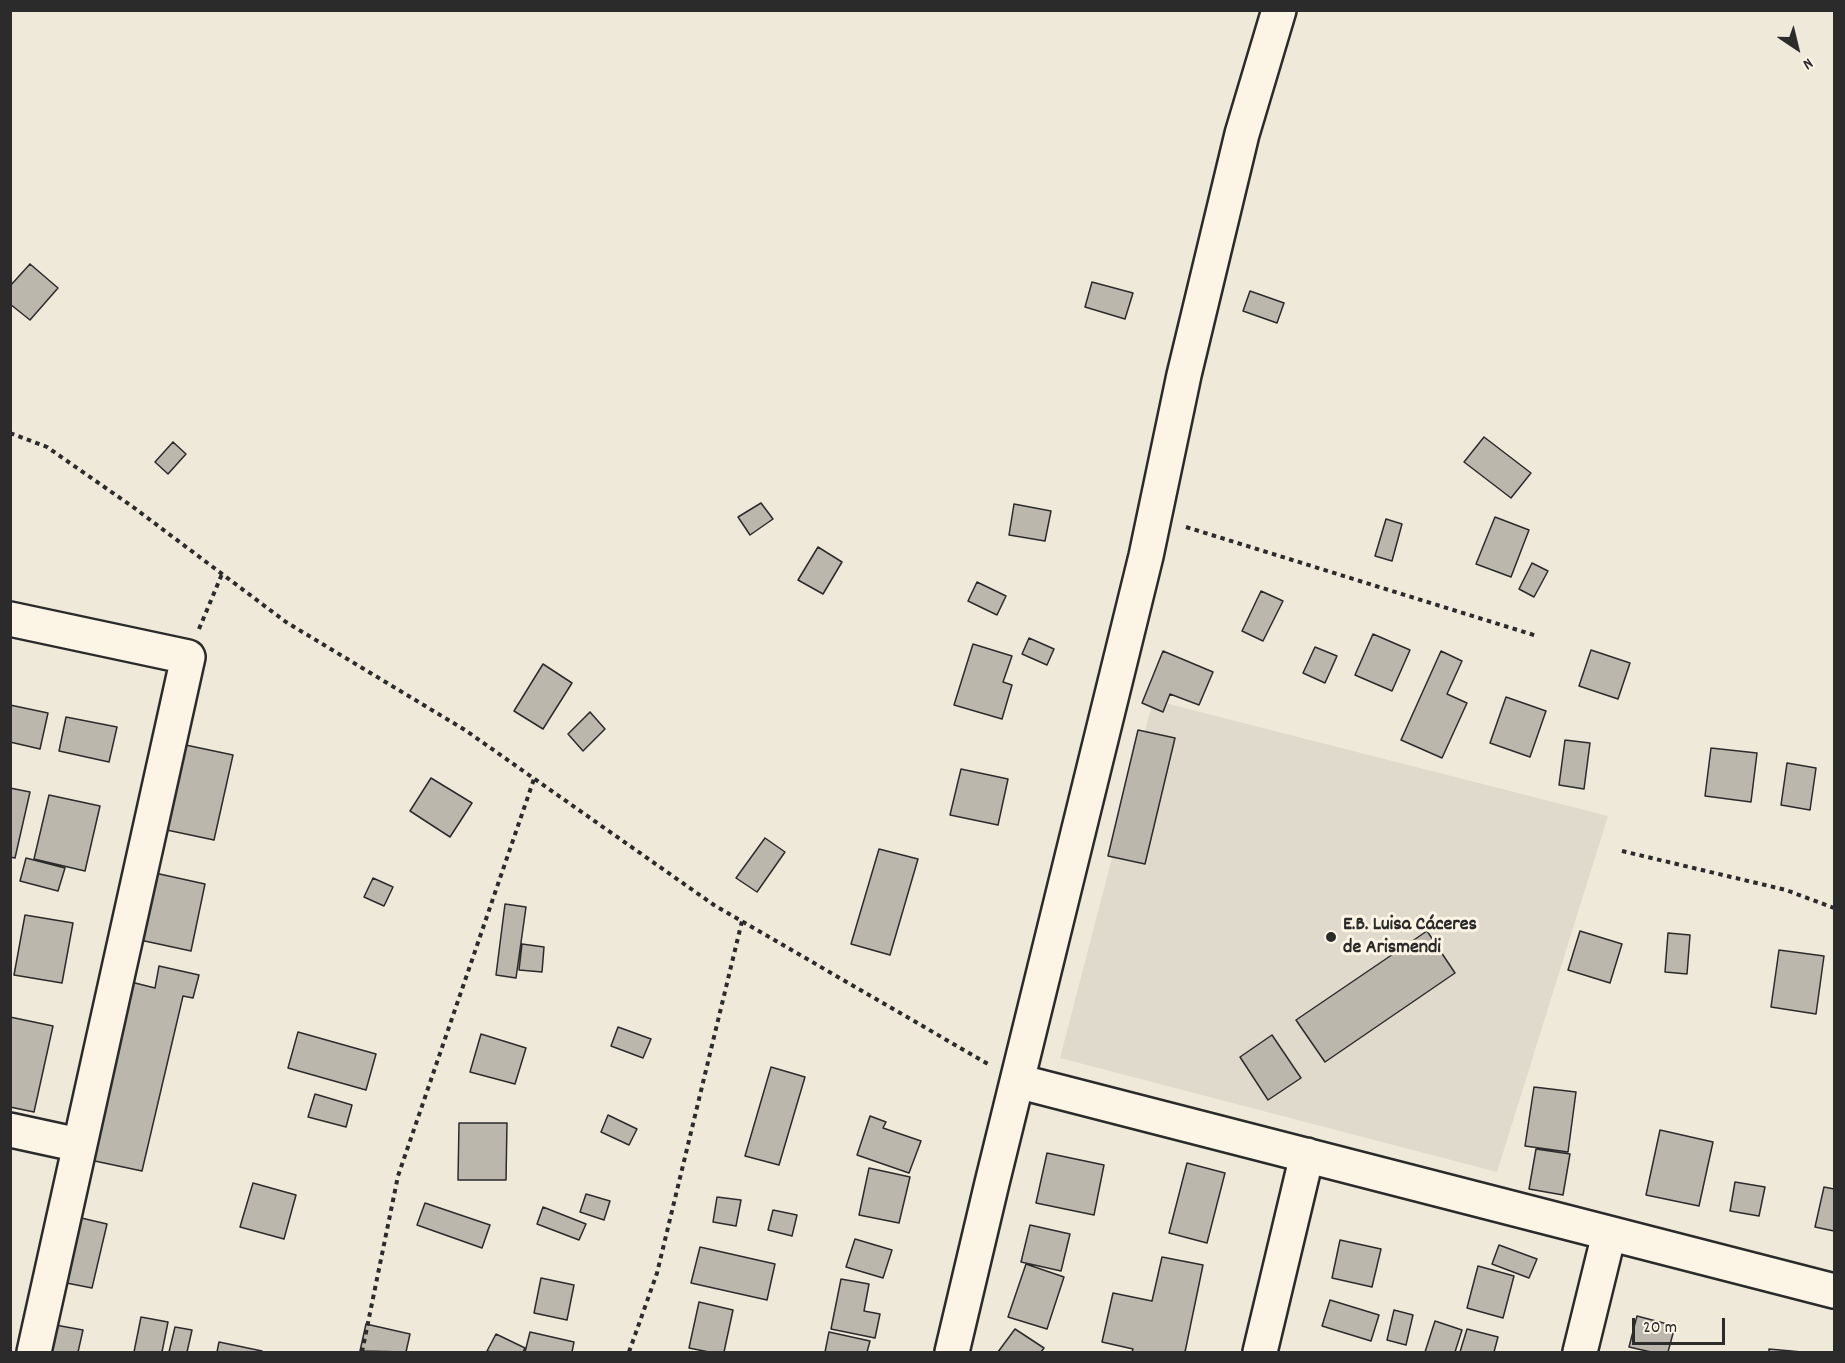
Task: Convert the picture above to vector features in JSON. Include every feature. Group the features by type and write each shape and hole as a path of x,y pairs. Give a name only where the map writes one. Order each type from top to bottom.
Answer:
{"street":[{"path":"952,1353 1154,517 1184,375 1239,146 1279,10"},
{"path":"10,619 188,657 34,1353"},
{"path":"1017,1081 1834,1291"},
{"path":"10,1130 79,1145"},
{"path":"1260,1353 1306,1155"},
{"path":"1580,1353 1609,1234"}],"path":[{"path":"10,433 46,447 133,507 286,622 465,730 714,905 1017,1081"},
{"path":"1154,517 1537,636"},
{"path":"188,657 222,574"},
{"path":"362,1353 398,1176 534,779"},
{"path":"1622,851 1786,890 1834,908"},
{"path":"629,1353 657,1273 742,921"}],"shaded area":[{"name":"E.B. Luisa Cáceres de Arismendi","path":"1153,700 1608,816 1497,1172 1060,1058"}],"building":[{"path":"30,264 58,288 30,320 10,304 10,286"},
{"path":"1092,282 1133,293 1125,319 1085,307"},
{"path":"1250,291 1284,303 1277,323 1243,311"},
{"path":"1484,437 1531,473 1511,498 1464,462"},
{"path":"173,442 186,454 168,474 155,462"},
{"path":"761,503 773,519 750,535 738,517"},
{"path":"1014,504 1051,511 1045,541 1009,535"},
{"path":"1495,517 1529,530 1511,577 1476,564"},
{"path":"1386,519 1402,524 1392,561 1375,556"},
{"path":"818,547 842,562 823,594 798,580"},
{"path":"1532,563 1548,571 1534,597 1519,589"},
{"path":"977,582 1006,596 997,615 968,601"},
{"path":"1261,591 1283,601 1263,641 1242,631"},
{"path":"1373,634 1410,650 1392,691 1355,675"},
{"path":"1029,638 1054,649 1047,665 1022,654"},
{"path":"973,644 1012,656 1003,682 1012,685 1002,719 954,705"},
{"path":"1315,647 1337,656 1325,683 1303,673"},
{"path":"1591,650 1630,663 1618,699 1579,686"},
{"path":"1163,651 1213,672 1199,705 1170,694 1163,712 1142,703"},
{"path":"1441,651 1462,661 1447,694 1467,703 1442,758 1401,740"},
{"path":"543,664 572,683 543,729 514,711"},
{"path":"1506,697 1546,711 1530,757 1490,743"},
{"path":"10,705 48,713 40,749 10,742"},
{"path":"590,712 605,729 583,751 568,734"},
{"path":"66,717 117,727 109,762 59,751"},
{"path":"1138,730 1175,738 1145,864 1108,856"},
{"path":"1565,740 1590,743 1584,789 1559,785"},
{"path":"181,744 233,755 214,840 162,829"},
{"path":"1711,748 1757,753 1751,802 1705,796"},
{"path":"1787,763 1816,768 1810,810 1781,805"},
{"path":"961,769 1008,779 998,825 950,815"},
{"path":"431,778 472,803 450,837 410,811"},
{"path":"10,788 30,792 15,858 10,857"},
{"path":"49,795 100,806 85,871 34,859"},
{"path":"765,838 785,852 757,892 736,878"},
{"path":"879,849 918,859 890,955 851,944"},
{"path":"26,858 65,868 58,891 20,881"},
{"path":"155,873 205,884 191,951 140,940"},
{"path":"373,878 393,887 384,906 364,897"},
{"path":"505,904 526,907 516,978 496,975"},
{"path":"25,915 73,923 62,983 14,975"},
{"path":"1427,931 1455,973 1325,1062 1296,1020"},
{"path":"1580,931 1622,944 1610,983 1568,970"},
{"path":"1668,933 1690,935 1687,974 1665,972"},
{"path":"522,944 544,947 542,972 519,970"},
{"path":"1779,950 1824,956 1816,1014 1771,1007"},
{"path":"159,966 199,975 193,998 183,996 142,1171 90,1160 131,982 155,988"},
{"path":"10,1017 53,1026 34,1112 10,1107"},
{"path":"618,1027 651,1039 643,1058 611,1046"},
{"path":"298,1032 376,1054 366,1090 288,1068"},
{"path":"481,1034 526,1048 515,1084 470,1072"},
{"path":"1272,1035 1301,1078 1268,1100 1240,1057"},
{"path":"771,1067 805,1077 779,1165 745,1156"},
{"path":"1534,1087 1576,1092 1568,1152 1525,1146"},
{"path":"315,1094 352,1105 346,1127 308,1117"},
{"path":"608,1115 637,1129 629,1145 601,1132"},
{"path":"870,1116 886,1122 883,1128 921,1141 909,1173 857,1155"},
{"path":"459,1123 507,1123 506,1180 458,1180"},
{"path":"1660,1130 1713,1142 1699,1206 1646,1195"},
{"path":"1536,1149 1570,1154 1563,1195 1529,1189"},
{"path":"1047,1153 1104,1165 1094,1215 1036,1203"},
{"path":"1187,1163 1225,1173 1207,1243 1169,1233"},
{"path":"869,1168 910,1177 899,1223 859,1215"},
{"path":"1735,1182 1765,1187 1759,1216 1730,1211"},
{"path":"253,1183 296,1195 284,1239 240,1227"},
{"path":"1824,1187 1834,1189 1834,1231 1815,1227"},
{"path":"586,1194 610,1201 604,1220 580,1212"},
{"path":"717,1197 741,1200 736,1226 713,1222"},
{"path":"425,1203 490,1225 482,1248 417,1225"},
{"path":"543,1207 586,1224 579,1240 537,1224"},
{"path":"773,1210 797,1215 792,1236 768,1230"},
{"path":"60,1213 107,1224 92,1288 46,1279"},
{"path":"1030,1225 1070,1234 1061,1271 1021,1262"},
{"path":"855,1239 892,1250 883,1278 846,1267"},
{"path":"1340,1240 1381,1249 1372,1287 1332,1278"},
{"path":"1499,1245 1537,1259 1529,1278 1492,1264"},
{"path":"700,1247 775,1264 767,1300 691,1283"},
{"path":"1162,1257 1203,1265 1185,1352 1132,1352 1133,1349 1102,1342 1113,1293 1152,1301"},
{"path":"1026,1264 1064,1277 1047,1329 1008,1317"},
{"path":"1478,1266 1514,1276 1503,1318 1467,1308"},
{"path":"541,1278 574,1285 567,1320 534,1313"},
{"path":"841,1279 869,1284 864,1311 880,1314 875,1338 831,1329"},
{"path":"1330,1300 1379,1315 1371,1341 1322,1326"},
{"path":"699,1302 733,1310 724,1352 689,1348"},
{"path":"1394,1310 1413,1315 1406,1345 1387,1340"},
{"path":"1637,1316 1675,1326 1668,1352 1651,1352 1629,1347"},
{"path":"141,1317 168,1322 162,1352 134,1352"},
{"path":"33,1321 83,1330 78,1352 27,1352"},
{"path":"1435,1321 1462,1330 1455,1352 1425,1352"},
{"path":"366,1324 410,1334 406,1352 360,1351"},
{"path":"175,1327 192,1330 187,1352 169,1352"},
{"path":"1015,1329 1044,1348 1041,1352 998,1352"},
{"path":"1467,1329 1498,1337 1494,1352 1460,1352"},
{"path":"530,1332 574,1342 572,1352 525,1352"},
{"path":"829,1332 870,1341 867,1352 825,1352"},
{"path":"496,1334 525,1348 523,1352 487,1351"},
{"path":"219,1342 262,1351 262,1352 217,1352"},
{"path":"1769,1349 1802,1352 1769,1352"}],"place":[{"name":"E.B. Luisa Cáceres de Arismendi","path":"1331,937"}]}
